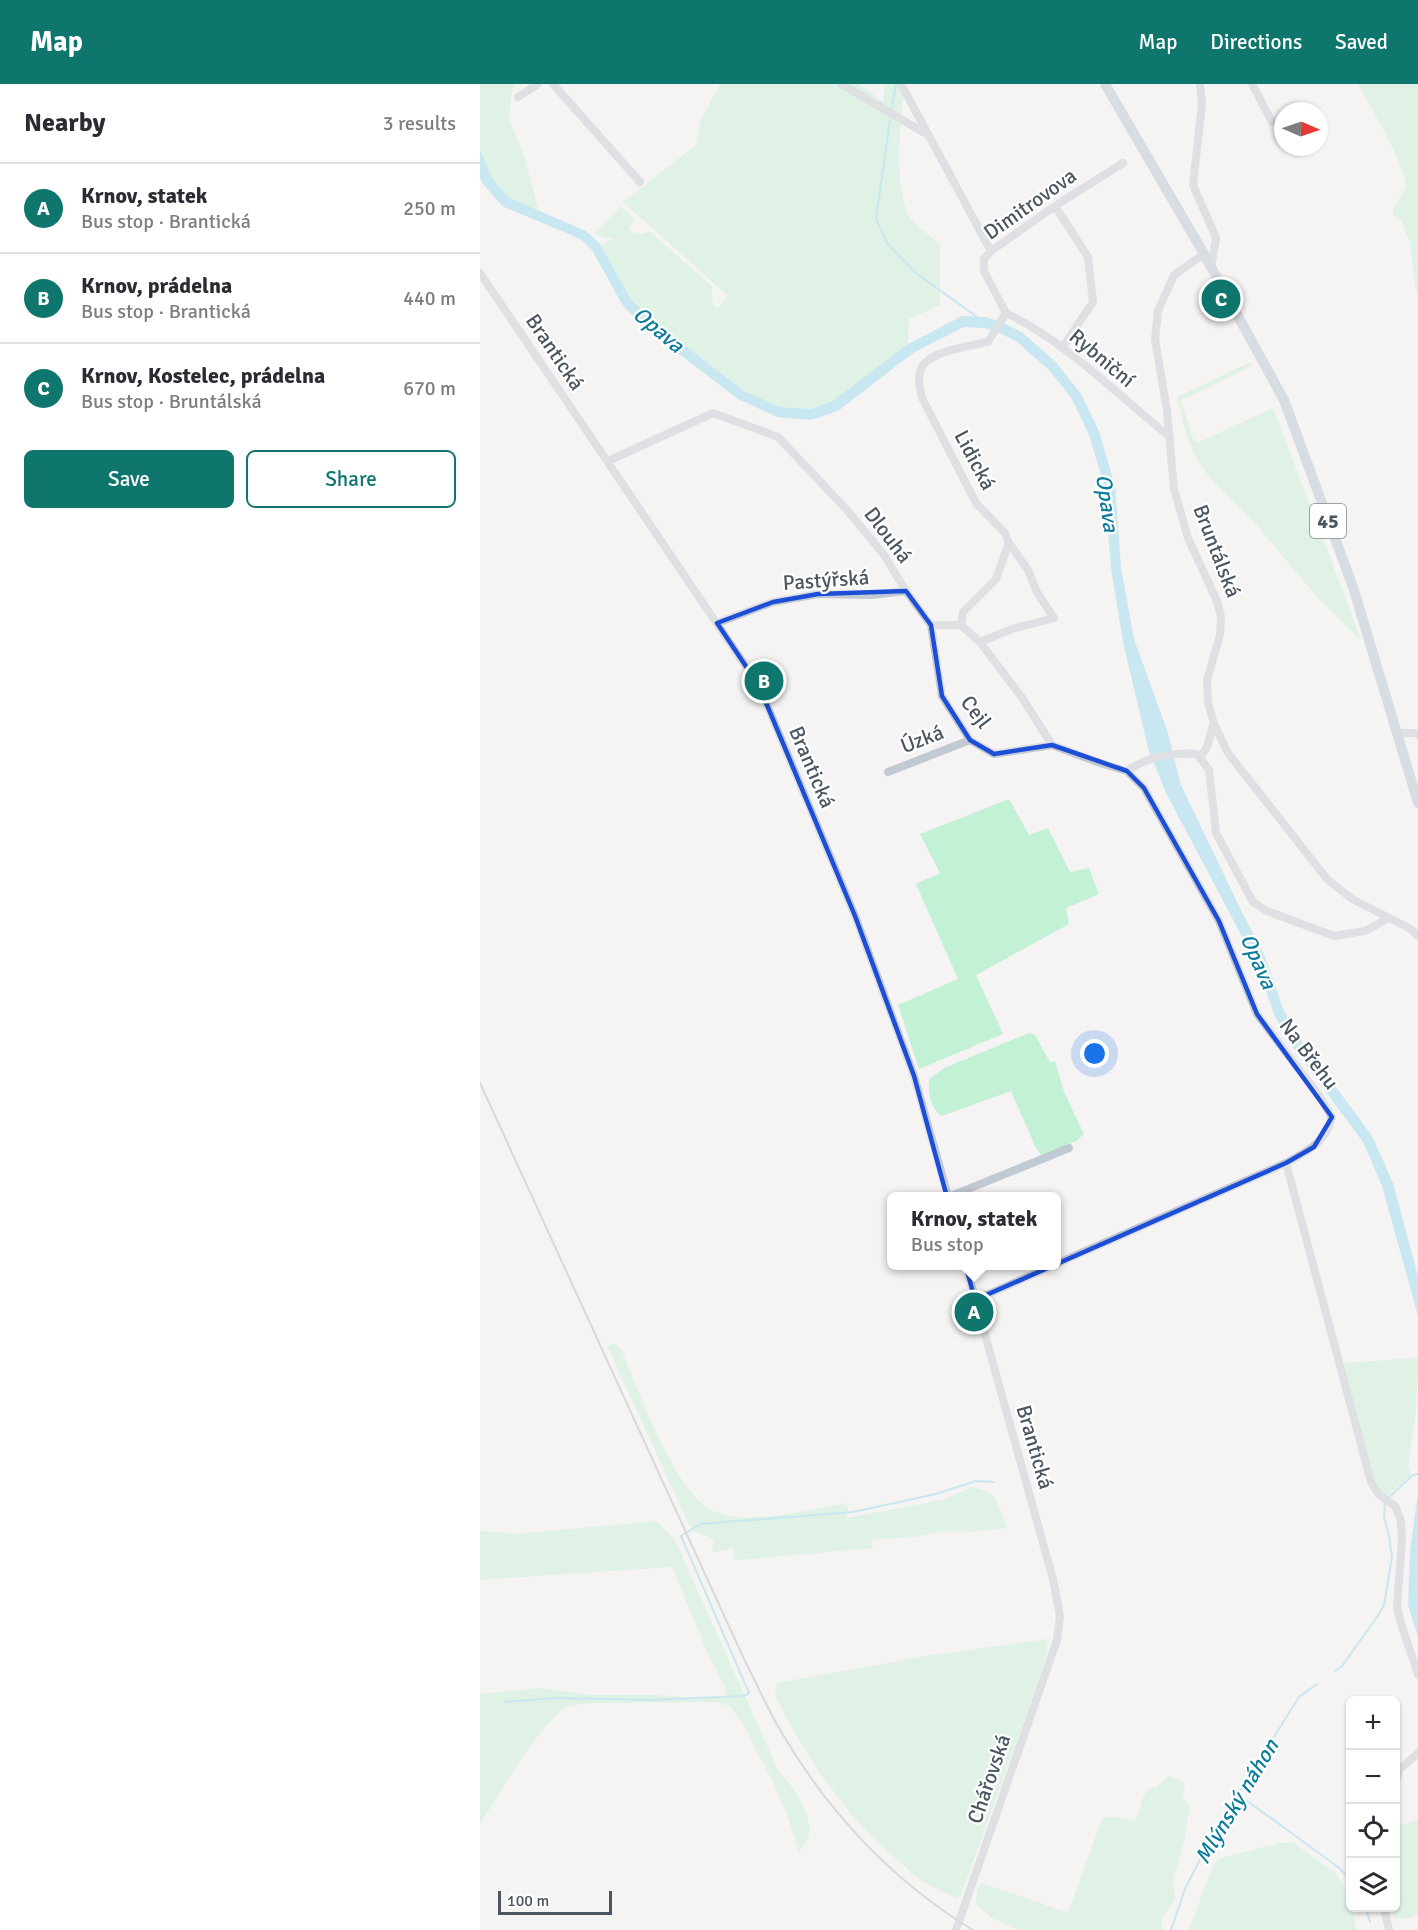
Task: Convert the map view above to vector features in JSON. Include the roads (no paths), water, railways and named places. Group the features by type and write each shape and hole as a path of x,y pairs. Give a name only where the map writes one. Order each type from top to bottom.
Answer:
{"main road":[{"name":"45","path":"1105,84 1212,267 1284,400 1353,587 1418,803"}],"street":[{"path":"518,97 538,84"},
{"path":"553,84 640,182"},
{"path":"841,84 929,136"},
{"path":"901,84 991,251"},
{"path":"1200,84 1202,104 1193,185 1216,238 1212,267"},
{"path":"1252,84 1272,122"},
{"name":"Dimitrovova","path":"1005,316 984,271 984,259 991,251 1055,206 1123,163"},
{"path":"1055,206 1088,257 1093,302 1062,348"},
{"name":"Bruntálská","path":"1204,254 1174,275 1158,310 1155,339 1167,411 1174,489 1188,538 1217,601 1221,617 1220,635 1208,680 1208,704 1214,724 1228,753 1327,879 1352,899 1387,919 1411,929 1418,936"},
{"name":"Brantická","path":"480,273 759,686 855,916 914,1076 949,1192"},
{"name":"Rybniční","path":"1005,316 1034,326 1170,437"},
{"name":"Lidická","path":"1005,316 988,342 931,356 921,370 920,385 922,398 976,503 1005,533 1009,543"},
{"name":"Dlouhá","path":"608,461 713,413 778,437 847,510 884,555 906,591 931,625"},
{"path":"961,625 963,612 996,579 1009,543"},
{"path":"980,642 1012,629 1054,618 1037,592 1028,570 1009,543"},
{"name":"Pastýřská","path":"717,623 773,602 818,594 872,595 906,591"},
{"path":"931,625 961,625 980,642 1023,699 1052,745 1127,771 1142,761 1179,753 1197,754 1209,771 1216,833 1253,902 1267,911 1334,936 1365,931 1387,919"},
{"name":"Cejl","path":"931,625 942,696 970,740 994,754 1052,745"},
{"path":"1200,758 1207,747 1214,724"},
{"path":"1398,733 1418,735"},
{"name":"Úzká","path":"888,772 970,740"},
{"name":"Na Břehu","path":"1127,771 1144,788 1219,921 1257,1014 1320,1097 1332,1118 1327,1131 1314,1147 1286,1163"},
{"path":"962,1192 1069,1148"},
{"path":"1061,1262 1286,1163 1371,1482 1379,1495 1398,1511 1401,1521 1398,1615 1412,1651 1418,1675"},
{"name":"Brantická","path":"967,1270 1053,1579 1060,1616 1057,1640"},
{"path":"975,1300 1043,1270"},
{"name":"Chářovská","path":"956,1930 1057,1640"},
{"path":"1400,1769 1418,1753"},
{"path":"1385,1912 1389,1930"}],"water":[{"name":"Opava","path":"480,150 492,178 509,198 586,231 600,244 631,299 652,320 744,391 780,407 810,409 833,401 908,344 962,316 986,317 1004,323 1023,333 1056,362 1081,394 1099,431 1115,486 1121,567 1134,639 1168,733 1181,785 1265,957 1284,1011 1296,1033 1372,1136 1393,1183 1418,1276 1418,1316 1382,1186 1363,1142 1287,1039 1275,1016 1255,961 1166,793 1148,748 1123,642 1111,568 1105,488 1089,435 1072,399 1049,370 1017,342 1000,333 984,328 964,327 913,353 838,411 811,420 777,417 738,399 645,328 623,306 592,250 580,239 502,206 480,178"},
{"path":"1418,1493 1418,1637 1408,1605 1410,1551"}],"waterway":[{"path":"892,107 896,84"},
{"path":"890,120 876,219 887,243 916,273 977,317"},
{"name":"Mlýnský náhon","path":"1388,1498 1413,1475 1418,1474"},
{"path":"505,1702 557,1698 650,1700 744,1696 749,1693 681,1536 700,1524 853,1512 936,1494 976,1481 993,1482"},
{"name":"Mlýnský náhon","path":"1335,1671 1342,1666 1384,1605 1392,1557 1384,1517 1385,1503"},
{"name":"Mlýnský náhon","path":"1171,1930 1185,1889 1213,1834 1299,1697 1317,1684"},
{"path":"1239,1795 1338,1867 1346,1876"},
{"path":"1367,1912 1370,1922"}],"railway":[{"path":"480,1083 744,1659 779,1728 818,1787 863,1841 915,1889 943,1911 973,1930"}],"place":[{"name":"Krnov, Kostelec, prádelna","path":"1221,299"},
{"name":"Krnov, prádelna","path":"764,681"},
{"name":"Krnov, statek","path":"974,1312"}]}
